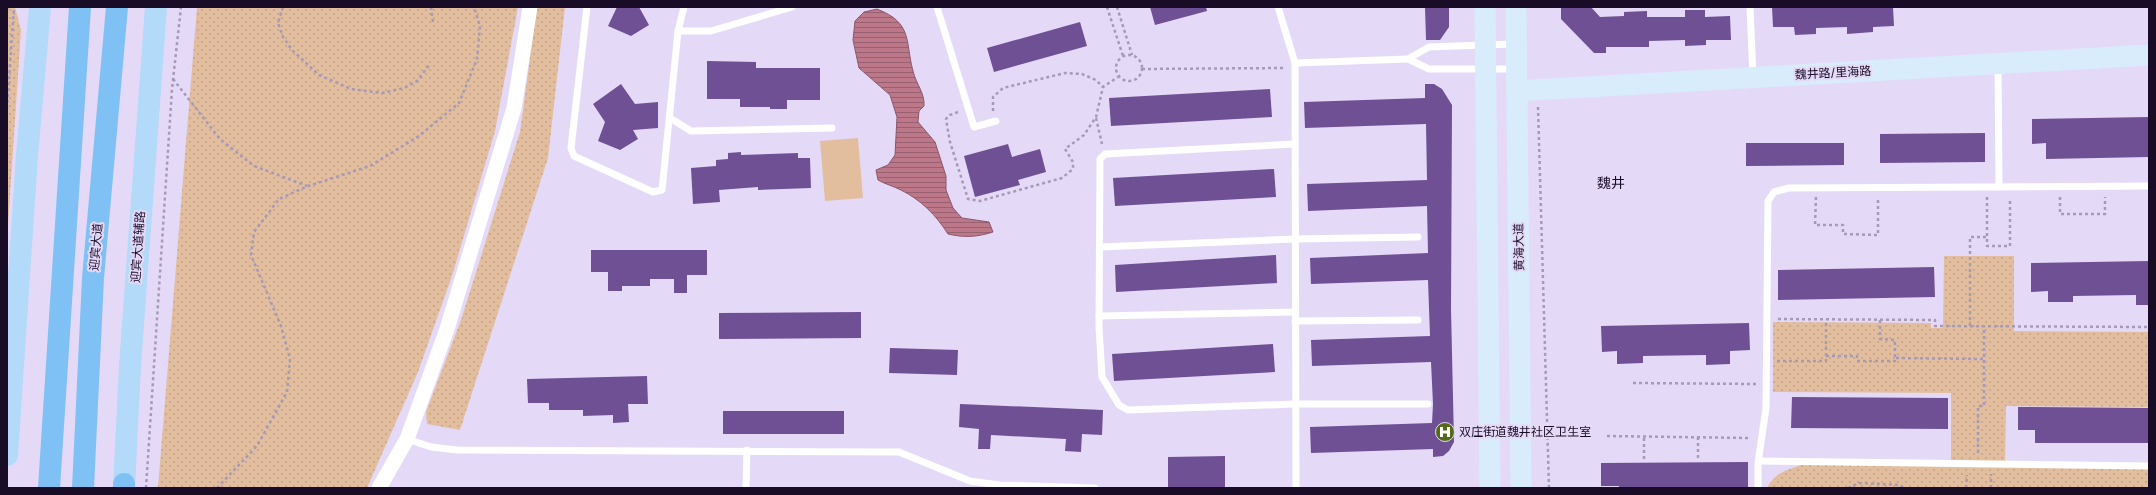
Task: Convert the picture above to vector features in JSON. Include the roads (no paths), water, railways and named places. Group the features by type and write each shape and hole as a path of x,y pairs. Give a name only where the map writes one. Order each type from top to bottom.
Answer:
{"highway":[{"path":"49,488 80,7"},
{"name":"迎宾大道","path":"83,488 94,278 117,17"}],"main road":[{"path":"33,7 33,89"},
{"path":"7,455 40,7"},
{"name":"迎宾大道辅路","path":"124,487 130,366 152,54 157,7"}],"street":[{"path":"379,488 407,439 447,329 505,143 514,108 530,7"},
{"path":"1485,7 1490,488"},
{"name":"黄海大道","path":"1516,7 1521,488"},
{"name":"魏井路/里海路","path":"1517,91 2149,55"}],"lane":[{"path":"587,7 571,148 574,156 653,192 662,190 678,31 684,7"},
{"path":"678,31 711,31 792,7"},
{"path":"937,7 974,127 996,121"},
{"path":"1278,7 1295,66 1296,488"},
{"path":"1750,7 1753,78"},
{"path":"1295,66 1408,59 1428,47 1516,44"},
{"path":"1408,59 1429,69 1516,69"},
{"path":"1998,64 1999,187"},
{"path":"670,118 691,131 832,128"},
{"path":"1295,144 1105,154 1100,159 1099,316 1102,377 1119,405 1128,410 1295,404 1428,404"},
{"path":"1758,488 1759,461 1766,408 1768,200 1770,195 1774,192 1788,188 2149,186"},
{"path":"1100,247 1295,239 1418,238"},
{"path":"1099,316 1295,312"},
{"path":"1295,321 1418,320"},
{"path":"407,439 432,447 457,450 747,450 899,452 970,481 1000,485 1095,488"},
{"path":"746,488 747,450"},
{"path":"1759,461 2149,466"}],"place":[{"name":"双庄街道魏井社区卫生室","path":"1445,432"}],"district":[{"name":"魏井","path":"1611,183"}]}
